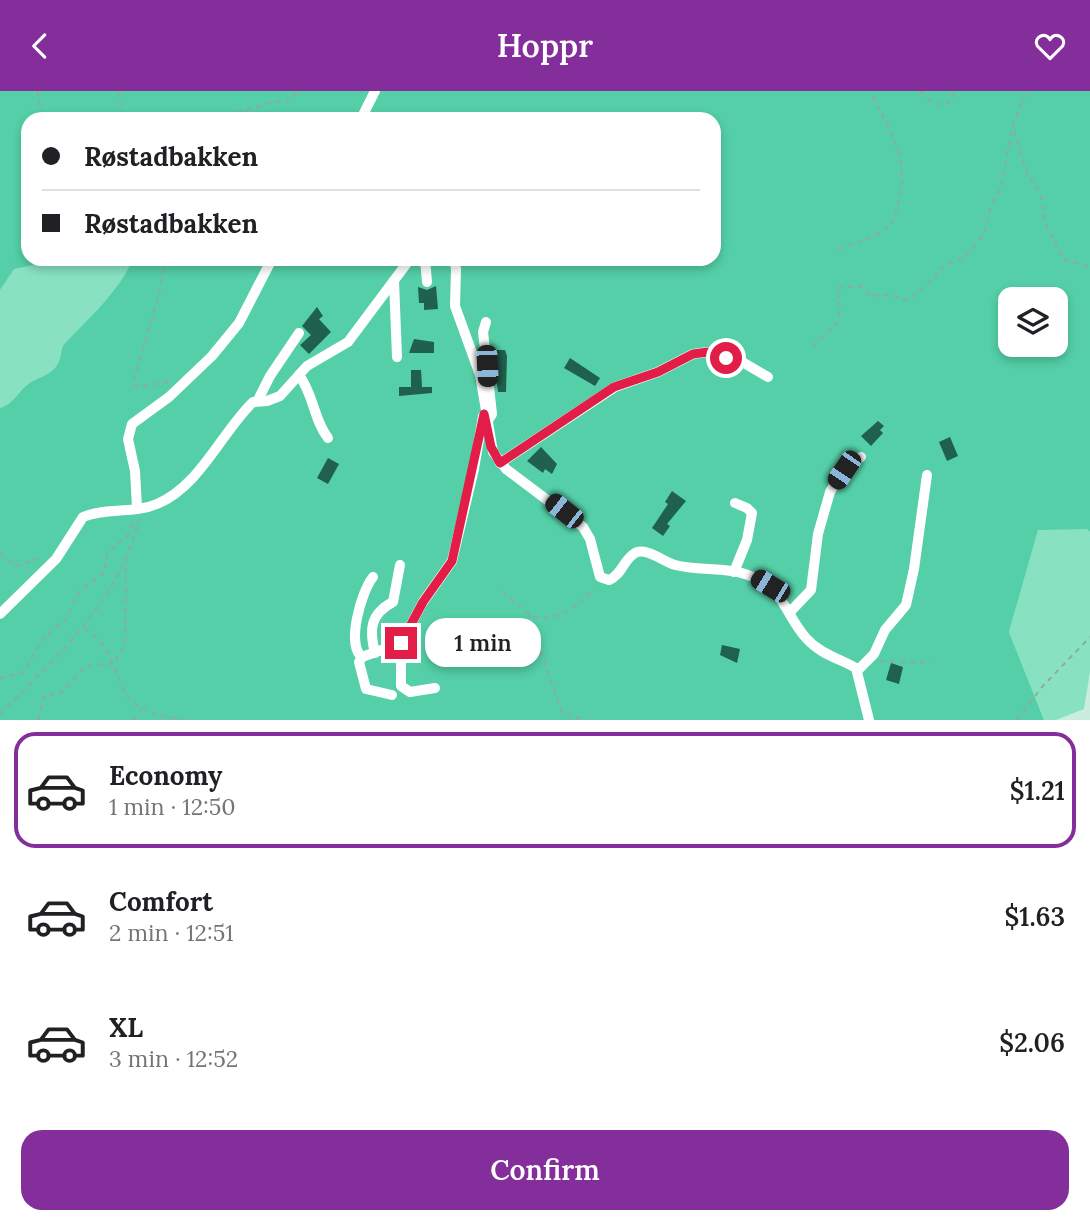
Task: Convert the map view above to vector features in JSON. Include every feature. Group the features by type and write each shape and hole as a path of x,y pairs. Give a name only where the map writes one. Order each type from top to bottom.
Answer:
{"street":[{"path":"364,112 375,91"},
{"path":"138,508 128,433 135,421 189,380 239,323 268,266"},
{"path":"257,400 267,401 280,396 313,362 348,342 405,266"},
{"path":"426,266 427,282"},
{"path":"454,266 455,306 475,358 491,447 500,463 583,527 590,539 600,577 609,580 616,577 633,555 641,552 684,567 734,572 770,586 790,612 798,629 812,644 857,671 869,720"},
{"path":"394,281 397,358"},
{"path":"397,317 409,331"},
{"path":"435,688 410,692 401,686 401,643 423,602 452,561 485,418 492,409 483,332 486,322"},
{"path":"0,614 56,559 83,517 157,504 174,493 218,448 248,407 257,400 299,333"},
{"path":"500,463 614,387 658,372 693,354 708,352 744,363 768,377"},
{"path":"299,375 313,399 317,416 328,438"},
{"path":"307,422 317,416"},
{"path":"790,612 811,590 818,534 834,485 844,470 861,457"},
{"path":"857,671 869,659 886,630 906,605 927,475"},
{"path":"734,572 747,540 752,513 735,503"},
{"path":"375,653 371,630 373,618 381,608 393,602 400,565"},
{"path":"362,657 356,648 357,608 373,577"},
{"path":"392,695 366,689 359,662 362,657 401,643"}],"path":[{"path":"37,91 42,112"},
{"path":"118,91 122,112"},
{"path":"236,112 277,101 286,102 299,91"},
{"path":"838,250 871,238 891,225 902,190 902,153 870,91"},
{"path":"921,91 929,102 939,106 950,102 955,91"},
{"path":"813,346 838,322 840,306 837,288 860,286 870,296 890,295 908,300 934,279 940,268 952,260 964,257 984,236 991,205 1001,187 1012,128 1026,91"},
{"path":"1012,128 1027,173 1041,194 1045,223 1064,260 1090,267"},
{"path":"164,266 159,295 132,383 138,387 189,380"},
{"path":"0,714 84,628 126,560 139,517 138,508"},
{"path":"0,678 24,672 41,641 66,619 80,591 104,573 107,553 128,535 138,508"},
{"path":"0,553 15,566 45,557 56,559"},
{"path":"113,664 125,645 126,560"},
{"path":"503,591 528,613 541,617 569,609 590,594 600,577"},
{"path":"528,613 562,713 586,720"},
{"path":"84,628 100,638 130,700 142,709 184,720"},
{"path":"1017,720 1042,687 1090,637"},
{"path":"869,659 931,663"},
{"path":"38,720 44,696 61,693 81,671 91,665 113,664"},
{"path":"133,720 142,709"}],"green space":[{"path":"0,91 1090,91 1090,532 1087,529 1038,530 1009,632 1044,720 0,720 0,408 10,403 28,384 56,367 63,345 94,314 130,266 721,266 721,112 21,112 21,266 28,266 14,269 0,290"},
{"path":"130,266 94,314 63,345 56,367 28,384 10,403 0,408 0,290 14,268"},
{"path":"1038,529 1087,529 1090,532 1090,672 1084,709 1056,720 1044,720 1009,632"}],"building":[{"path":"436,286 438,309 424,310 424,303 419,303 418,287 427,290"},
{"path":"317,307 323,316 319,319 331,332 309,354 300,345 311,335 302,326"},
{"path":"414,339 434,342 434,353 409,353"},
{"path":"493,350 505,350 507,356 506,392 498,392"},
{"path":"570,358 600,378 595,386 564,368"},
{"path":"411,370 421,370 422,387 432,387 432,393 399,396 399,387 411,387"},
{"path":"878,421 884,426 880,430 883,433 871,446 861,436"},
{"path":"950,437 958,456 947,461 939,442"},
{"path":"541,447 557,464 552,474 545,469 543,473 527,461"},
{"path":"328,458 339,464 328,484 317,478"},
{"path":"672,491 686,501 667,524 670,526 663,536 652,528 668,504 665,502"},
{"path":"722,645 740,649 737,663 720,655"},
{"path":"891,663 903,667 899,684 886,680"}],"route":[{"path":"401,643 423,602 448,571 452,561 484,414 491,447 500,463 614,387 658,372 693,354 708,352 726,358"}]}
